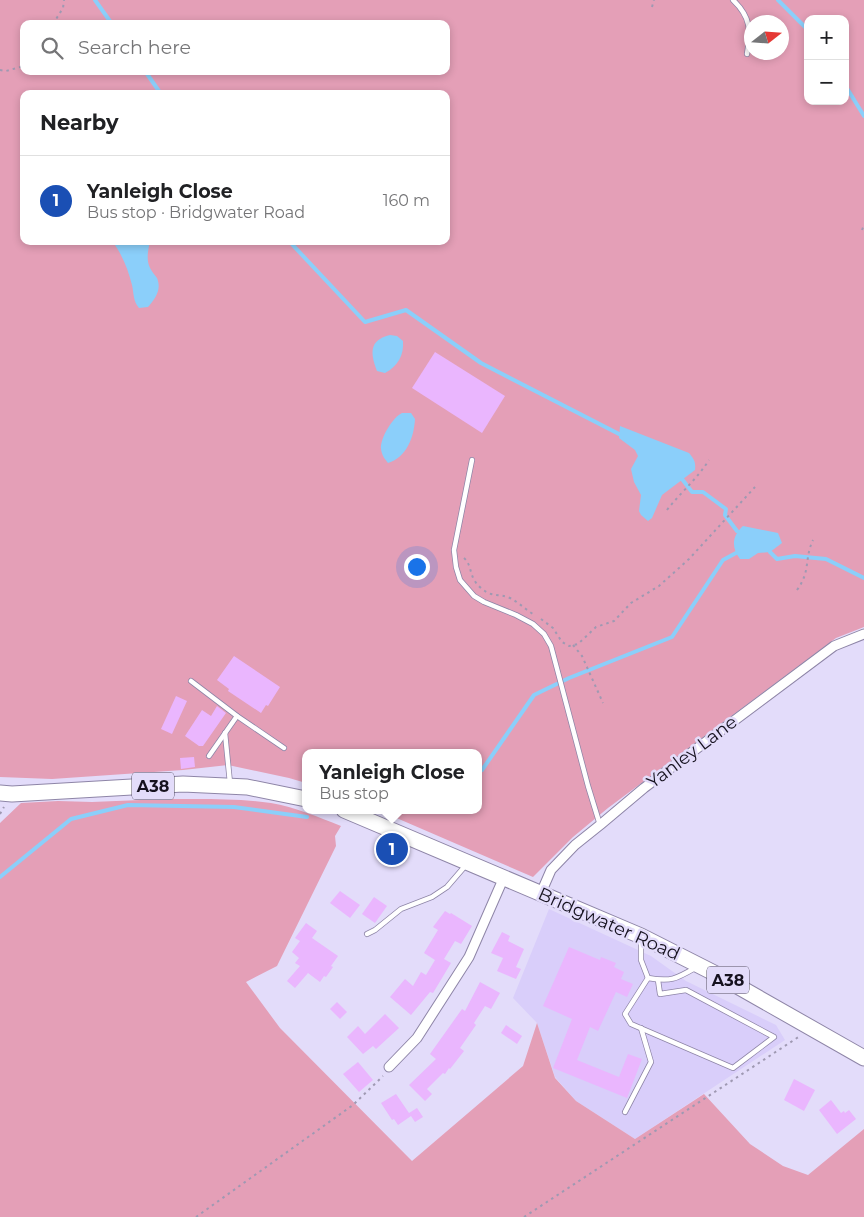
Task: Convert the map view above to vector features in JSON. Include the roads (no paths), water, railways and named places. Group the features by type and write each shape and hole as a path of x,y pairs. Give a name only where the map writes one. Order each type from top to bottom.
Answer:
{"highway":[{"name":"A38","path":"6,795 183,784 247,787 302,798"},
{"name":"Bridgwater Road","path":"353,814 641,936 699,965 864,1058"}],"street":[{"name":"Yanley Lane","path":"541,893 552,870 575,846 644,788 834,646 864,634"},
{"path":"389,1067 417,1038 470,957 504,877"}],"lane":[{"path":"733,0 744,15"},
{"path":"472,460 454,550 460,580 474,596 533,624 544,634 551,646 600,824"},
{"path":"191,681 237,716 284,748"},
{"path":"209,756 237,716"},
{"path":"225,732 230,786"},
{"path":"367,934 375,930 401,909 432,897 447,888 469,863"},
{"path":"641,936 641,960 648,978"},
{"path":"648,978 665,981 682,976 699,965"},
{"path":"648,978 625,1014 631,1024 733,1068 774,1037 686,990 660,994 658,980"},
{"path":"625,1112 651,1062 640,1028"}],"water":[{"path":"115,245 149,245 148,261 159,286 155,297 148,307 139,308 137,305 127,267"},
{"path":"390,335 397,336 403,341 402,351 397,363 385,373 377,371 372,353 378,340"},
{"path":"402,413 411,413 415,419 413,433 405,451 395,460 388,463 381,451 381,444 391,423"},
{"path":"620,426 689,453 695,463 695,470 662,495 652,518 648,521 639,511 641,495 634,482 631,469 638,456 635,450 619,438"},
{"path":"743,526 778,533 782,543 770,552 758,553 749,559 740,559 735,550 734,542 739,530"}],"waterway":[{"path":"95,0 109,20"},
{"path":"778,0 804,26"},
{"path":"148,75 158,90"},
{"path":"849,92 864,116"},
{"path":"293,245 365,322 406,310 481,363 619,434"},
{"path":"682,479 692,492 703,492 726,509 725,515 737,531"},
{"path":"770,552 777,559 795,556 826,559 864,578"},
{"path":"482,770 534,695 569,678 672,637 723,560 736,553"},
{"path":"0,877 71,819 128,805 234,807 307,817"}],"place":[{"name":"Yanleigh Close","path":"392,849"}]}
